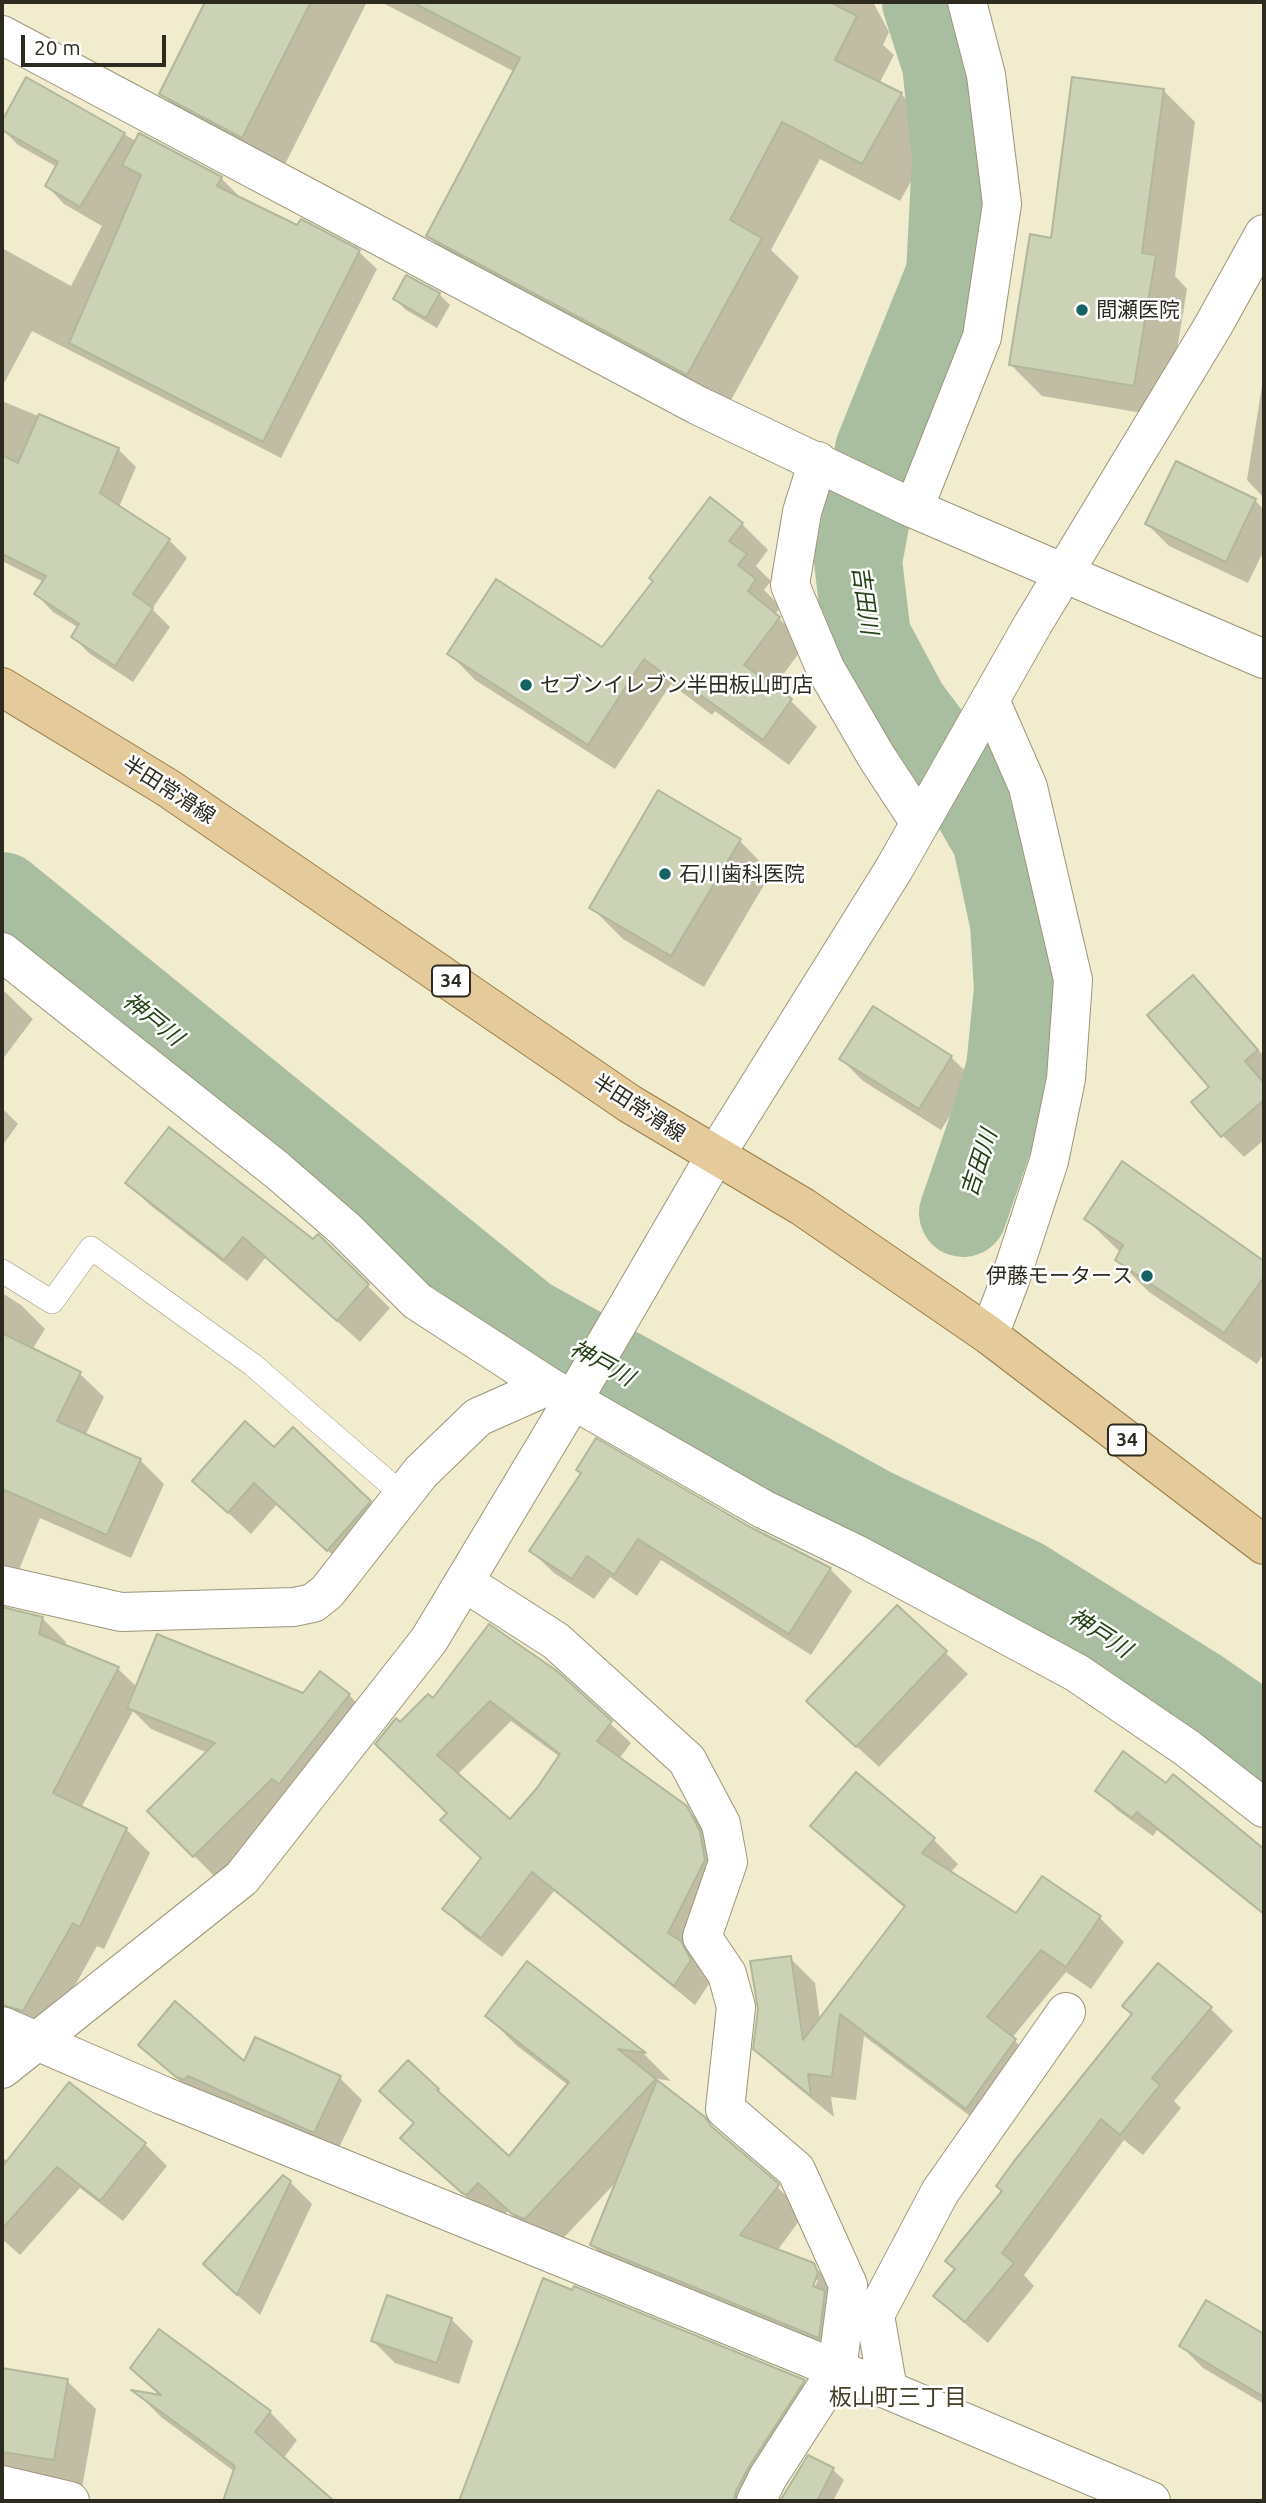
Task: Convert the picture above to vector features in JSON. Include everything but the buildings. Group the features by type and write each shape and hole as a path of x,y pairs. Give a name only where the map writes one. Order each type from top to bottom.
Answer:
{"main road":[{"name":"半田常滑線","path":"2,687 168,788 630,1104 803,1207 989,1335 1264,1545"}],"street":[{"path":"912,507 982,338 1002,204 986,75 967,2"},
{"path":"5,45 699,406 912,507 1264,659"},
{"path":"2,2069 242,1878 429,1640 464,1582 567,1392 623,1314 715,1156 894,869 1063,573 1213,326 1264,234"},
{"path":"825,465 802,512 790,585 825,668 876,756 920,823"},
{"path":"989,1335 1049,1161 1066,1079 1073,980 1028,787 990,700"},
{"path":"2,952 277,1170 345,1229 417,1301 763,1509 856,1554 1077,1673 1187,1748 1264,1808"},
{"path":"2,1585 121,1612 294,1607 313,1603 327,1592 421,1472 478,1417 567,1392"},
{"path":"464,1582 556,1641 687,1760 721,1824 728,1862 702,1937 727,1974 736,2007 725,2109 796,2171 848,2285 838,2370 768,2477 756,2501"},
{"path":"888,2390 875,2315 940,2192 1066,2012"},
{"path":"2,2026 36,2043 888,2390 1151,2501"},
{"path":"2,2485 70,2501"}],"lane":[{"path":"2,1271 52,1302 91,1248 253,1365 404,1496"}],"waterway":[{"name":"吉田川","path":"926,2 946,64 956,158 950,274 879,450 858,561 867,637 905,708 971,796 996,839 1014,923 1018,989 1010,1069 963,1213"},
{"name":"神戸川","path":"2,896 526,1321 872,1512 1021,1582 1198,1693 1264,1739"}],"place":[{"name":"間瀬医院","path":"1082,310"},
{"name":"セブンイレブン半田板山町店","path":"526,685"},
{"name":"石川歯科医院","path":"665,874"},
{"name":"伊藤モータース","path":"1147,1276"}],"district":[{"name":"板山町三丁目","path":"898,2397"}]}
